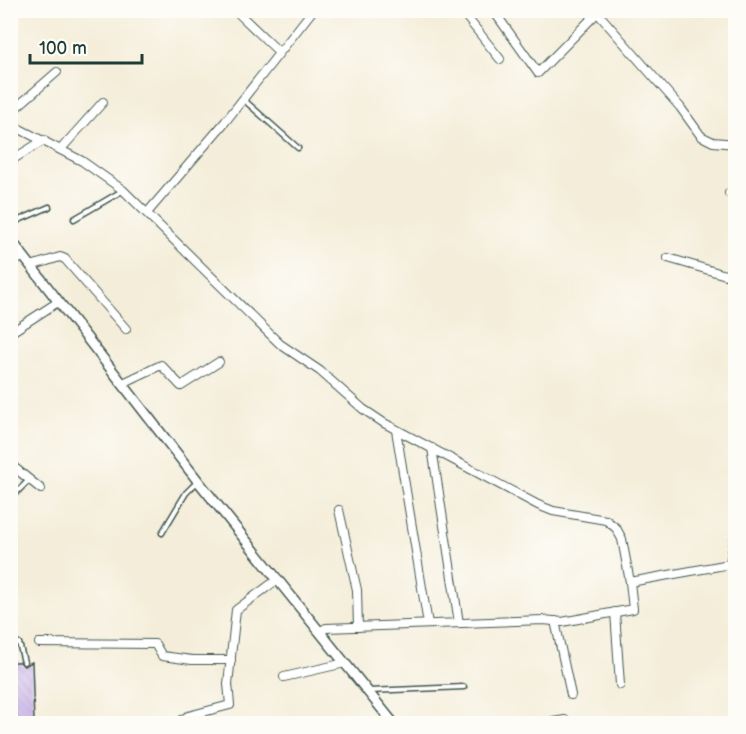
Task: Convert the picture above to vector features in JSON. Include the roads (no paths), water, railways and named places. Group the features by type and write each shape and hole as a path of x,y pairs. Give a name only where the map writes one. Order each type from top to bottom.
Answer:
{"street":[{"path":"235,10 279,52"},
{"path":"147,213 243,99 313,10"},
{"path":"461,10 501,59"},
{"path":"493,10 538,73 596,12 680,107 701,136 713,142 735,144"},
{"path":"10,113 57,72"},
{"path":"61,149 103,102"},
{"path":"10,124 61,149 123,190 280,344 320,371 363,409 396,430 554,512 606,520 616,528 622,539 633,609 555,621 326,628 321,631"},
{"path":"10,161 44,140"},
{"path":"10,238 198,481 394,723"},
{"path":"10,265 23,256"},
{"path":"31,266 60,257 65,259 126,329"},
{"path":"669,258 735,278"},
{"path":"10,333 58,302"},
{"path":"123,383 161,365 181,386 219,362"},
{"path":"396,430 428,624"},
{"path":"432,448 459,623"},
{"path":"10,464 41,489"},
{"path":"339,510 357,590 358,627"},
{"path":"630,582 733,565 735,532"},
{"path":"177,723 188,716 230,705 231,660 236,610 278,579"},
{"path":"615,612 620,686"},
{"path":"555,621 572,695"},
{"path":"39,643 155,644 162,656 192,660 231,660"},
{"path":"284,677 345,663"},
{"path":"541,723 565,720"}],"lane":[{"path":"243,99 298,148"},
{"path":"74,219 123,190"},
{"path":"10,224 49,207"},
{"path":"10,499 30,480"},
{"path":"162,532 186,492 198,481"},
{"path":"10,640 19,643 24,662"},
{"path":"368,691 464,687"}]}
